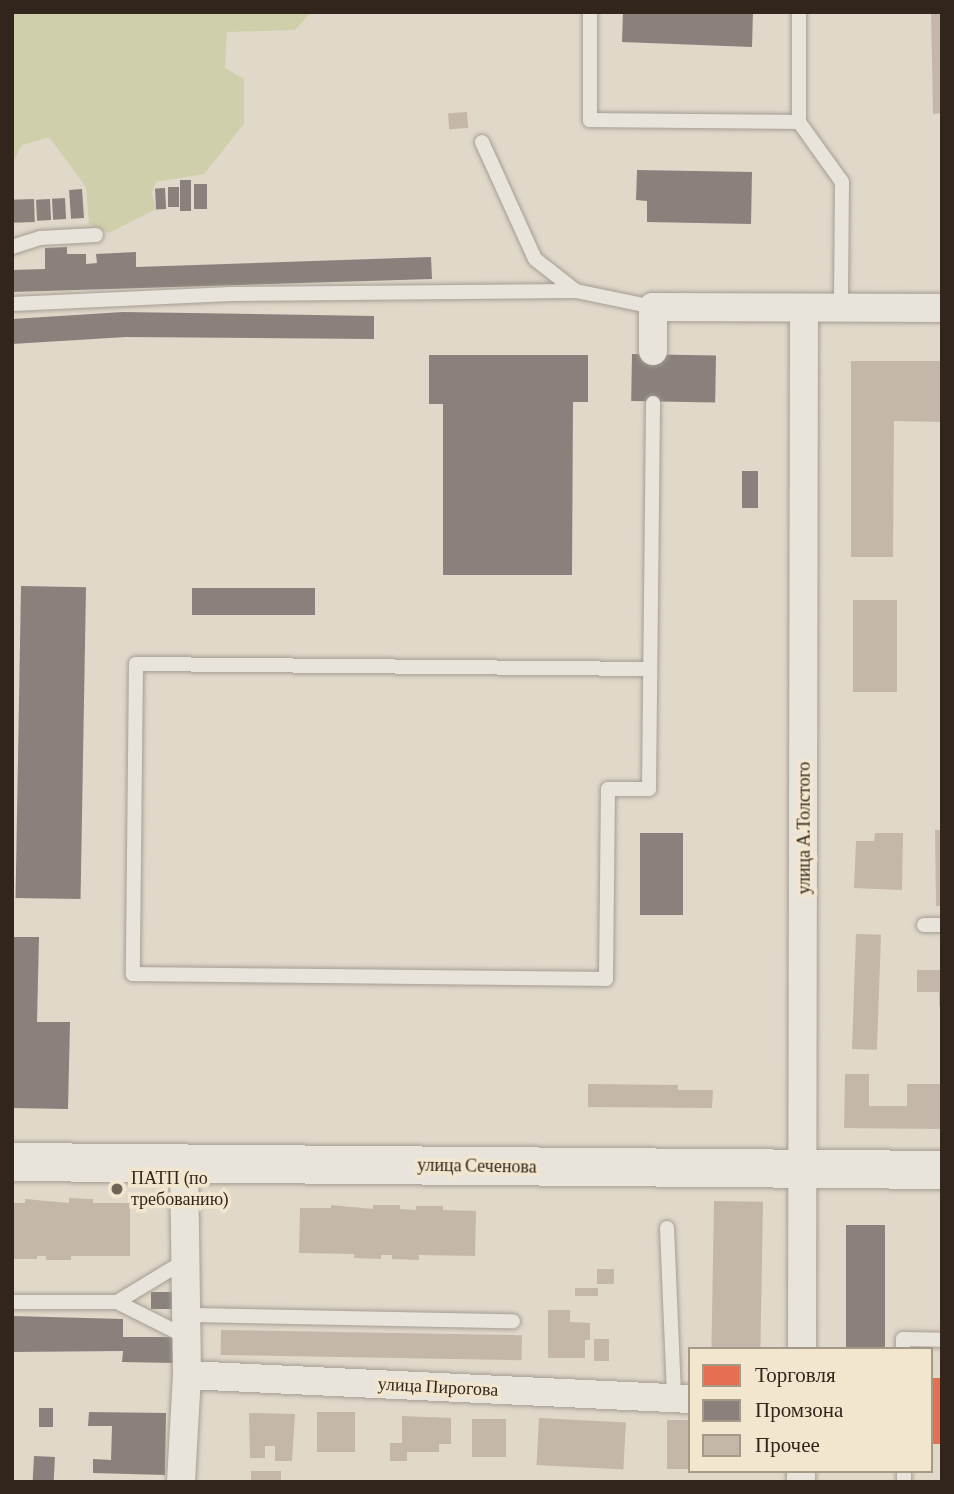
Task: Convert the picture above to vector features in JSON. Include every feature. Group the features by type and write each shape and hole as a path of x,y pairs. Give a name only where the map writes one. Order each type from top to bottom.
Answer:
{"main road":[{"name":"улица Сеченова","path":"12,1162 942,1170"}],"street":[{"path":"653,351 653,307 942,308"},
{"name":"улица А.Толстого","path":"802,1347 804,308"},
{"path":"181,1482 187,1375 184,1163"},
{"name":"улица Пирогова","path":"187,1375 682,1399"}],"lane":[{"path":"590,12 590,120 799,122"},
{"path":"799,12 799,122 842,182 841,308"},
{"path":"482,142 535,259 576,291"},
{"path":"12,247 40,238 96,235"},
{"path":"12,304 231,294 576,291 653,307"},
{"path":"650,669 136,664 132,974 606,979 608,789 649,789 653,403"},
{"path":"924,925 942,925"},
{"path":"667,1228 682,1399"},
{"path":"117,1303 186,1260"},
{"path":"12,1301 117,1303 187,1326 513,1321"},
{"path":"903,1347 903,1339 942,1340"}],"green space":[{"path":"12,12 311,12 295,30 227,32 225,68 244,79 244,124 204,174 156,182 152,193 156,209 109,233 89,224 86,187 49,137 22,145 12,164"}],"building: Торговля":[{"path":"933,1378 942,1378 942,1444 933,1444"}],"building: Промзона":[{"path":"623,12 753,12 752,47 622,42"},
{"path":"637,170 752,172 751,224 647,222 647,201 636,200"},
{"path":"180,180 191,180 191,211 180,211"},
{"path":"194,184 207,184 207,209 194,209"},
{"path":"168,187 179,187 179,207 168,207"},
{"path":"165,188 166,209 156,209 155,189"},
{"path":"82,189 84,218 71,219 69,190"},
{"path":"65,198 66,219 53,220 52,199"},
{"path":"34,199 35,222 13,223 12,200"},
{"path":"50,199 51,220 37,221 36,200"},
{"path":"67,247 67,254 86,254 86,264 97,263 96,254 136,252 136,267 431,257 432,279 12,292 12,270 45,269 45,248"},
{"path":"123,312 374,316 374,339 126,337 12,344 12,319"},
{"path":"632,354 716,355 715,402 631,401"},
{"path":"429,355 588,355 588,402 573,402 572,575 443,575 443,404 429,404"},
{"path":"742,471 758,471 758,508 742,508"},
{"path":"21,586 86,587 81,899 16,898"},
{"path":"192,588 315,588 315,615 192,615"},
{"path":"640,833 683,833 683,915 640,915"},
{"path":"12,937 39,937 37,1022 70,1022 68,1109 12,1108"},
{"path":"846,1225 885,1225 885,1347 846,1347"},
{"path":"151,1292 172,1292 172,1309 151,1309"},
{"path":"12,1316 123,1319 123,1337 175,1337 175,1363 122,1362 123,1351 12,1352"},
{"path":"39,1408 53,1408 53,1427 39,1427"},
{"path":"89,1412 166,1413 165,1475 93,1473 93,1459 111,1460 112,1426 88,1426"},
{"path":"34,1456 55,1457 54,1482 33,1482"}],"building: Прочее":[{"path":"931,12 942,12 942,113 933,114"},
{"path":"467,112 468,128 449,129 448,113"},
{"path":"851,361 942,361 942,422 894,421 893,557 851,557"},
{"path":"853,600 897,600 897,692 853,692"},
{"path":"935,830 942,830 942,906 936,906"},
{"path":"875,833 903,833 902,890 854,888 856,841 874,841"},
{"path":"856,934 881,935 877,1050 852,1049"},
{"path":"917,970 942,970 942,1006 939,1006 939,992 917,992"},
{"path":"845,1074 869,1074 869,1106 907,1106 907,1084 942,1084 942,1129 844,1128"},
{"path":"588,1084 678,1085 678,1090 713,1090 712,1108 588,1107"},
{"path":"69,1198 93,1199 93,1203 130,1203 130,1256 71,1256 71,1260 46,1260 46,1256 37,1256 37,1259 13,1259 12,1203 25,1203 25,1199 69,1203"},
{"path":"714,1201 763,1202 760,1347 711,1347"},
{"path":"331,1205 373,1209 373,1205 400,1205 400,1209 416,1210 416,1206 443,1206 443,1210 476,1211 475,1256 419,1255 419,1260 392,1259 392,1255 381,1255 381,1259 354,1258 354,1254 299,1253 300,1208 331,1208"},
{"path":"597,1269 614,1269 614,1284 597,1284"},
{"path":"575,1288 598,1288 598,1296 575,1296"},
{"path":"548,1310 570,1310 570,1322 590,1323 590,1340 585,1340 585,1358 548,1358"},
{"path":"221,1330 522,1335 522,1360 221,1355"},
{"path":"594,1339 609,1339 609,1361 594,1361"},
{"path":"317,1412 355,1412 355,1452 317,1452"},
{"path":"249,1413 295,1414 292,1461 275,1461 275,1446 265,1446 265,1458 250,1458"},
{"path":"402,1416 451,1418 451,1444 439,1444 439,1452 407,1452 407,1461 390,1461 390,1443 402,1443"},
{"path":"539,1418 626,1423 623,1469 537,1465"},
{"path":"472,1419 506,1419 506,1457 472,1457"},
{"path":"667,1420 688,1420 688,1469 667,1469"},
{"path":"251,1471 281,1471 281,1481 251,1481"}],"place":[{"name":"ПАТП (по требованию)","path":"117,1189"}]}
